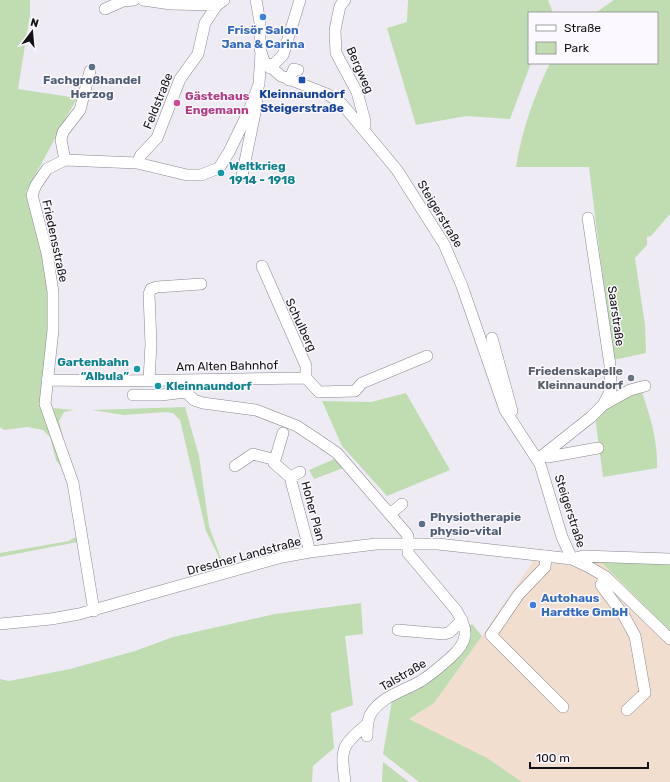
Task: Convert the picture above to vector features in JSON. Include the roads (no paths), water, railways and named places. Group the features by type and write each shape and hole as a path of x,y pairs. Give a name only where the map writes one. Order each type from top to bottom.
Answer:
{"street":[{"path":"105,8 123,1 134,0"},
{"path":"143,0 170,4 201,1 221,3"},
{"name":"Steigerstraße","path":"256,0 260,22 259,30 261,52 264,61 270,68 285,78 336,98 397,170 444,244 462,286 498,391 509,417 542,457 562,537 572,559"},
{"path":"270,68 283,55 300,0"},
{"name":"Bergweg","path":"345,0 340,6 336,24 335,48 343,68 357,92 365,121 365,126 362,128"},
{"name":"Feldstraße","path":"136,163 141,155 157,138 180,79 198,54 205,23 201,1"},
{"name":"Feldstraße","path":"205,23 221,3"},
{"name":"Friedensstraße","path":"94,610 73,483 46,409 47,380 53,330 52,292 48,260 32,195 36,185 47,169 65,160 136,163 187,175 201,175 220,168 230,152 249,111 258,87 261,52"},
{"path":"242,176 257,104 258,87 285,78 294,69 298,70"},
{"path":"65,160 61,145 63,132 80,110 90,70"},
{"name":"Saarstraße","path":"542,457 603,405 610,390 610,365 588,218"},
{"name":"Schulberg","path":"262,266 284,320 306,366 306,378"},
{"path":"149,380 151,344 149,294 151,289 201,284"},
{"path":"492,338 513,414 509,417"},
{"path":"306,378 319,395 356,391 362,384 427,356"},
{"name":"Am Alten Bahnhof","path":"47,380 306,378"},
{"path":"184,380 190,396"},
{"path":"603,405 630,390 645,386"},
{"name":"Talstraße","path":"133,395 190,396 203,403 256,410 297,426 337,453 397,509 408,540 408,553 456,610 462,620 466,634 462,647 421,681 380,703 371,714 367,730 346,745 342,753 345,782"},
{"path":"274,463 283,433"},
{"path":"542,457 598,448"},
{"name":"Hoher Plan","path":"234,466 253,454 272,459 274,463 284,470 295,475 310,552"},
{"name":"Dresdner Landstraße","path":"0,624 51,619 94,610 251,565 310,552 408,540 572,559 590,567 606,577 670,639"},
{"path":"546,556 545,567 519,594 491,635 563,707"},
{"path":"572,559 583,556 670,559"},
{"path":"606,577 600,585 624,616 635,636 645,692 627,710"},
{"path":"398,630 444,634 450,632 462,620"}],"waterway":[{"path":"191,387 244,385"}],"place":[{"name":"Frisör Salon Jana & Carina","path":"263,17"},
{"name":"Fachgroßhandel Herzog","path":"92,67"},
{"name":"Kleinnaundorf Steigerstraße","path":"302,80"},
{"name":"Gästehaus Engemann","path":"177,103"},
{"name":"Weltkrieg 1914 - 1918","path":"221,173"},
{"name":"Gartenbahn “Albula”","path":"137,369"},
{"name":"Friedenskapelle Kleinnaundorf","path":"631,378"},
{"name":"Kleinnaundorf","path":"158,386"},
{"name":"Physiotherapie physio-vital","path":"422,524"},
{"name":"Autohaus Hardtke GmbH","path":"533,605"}]}
